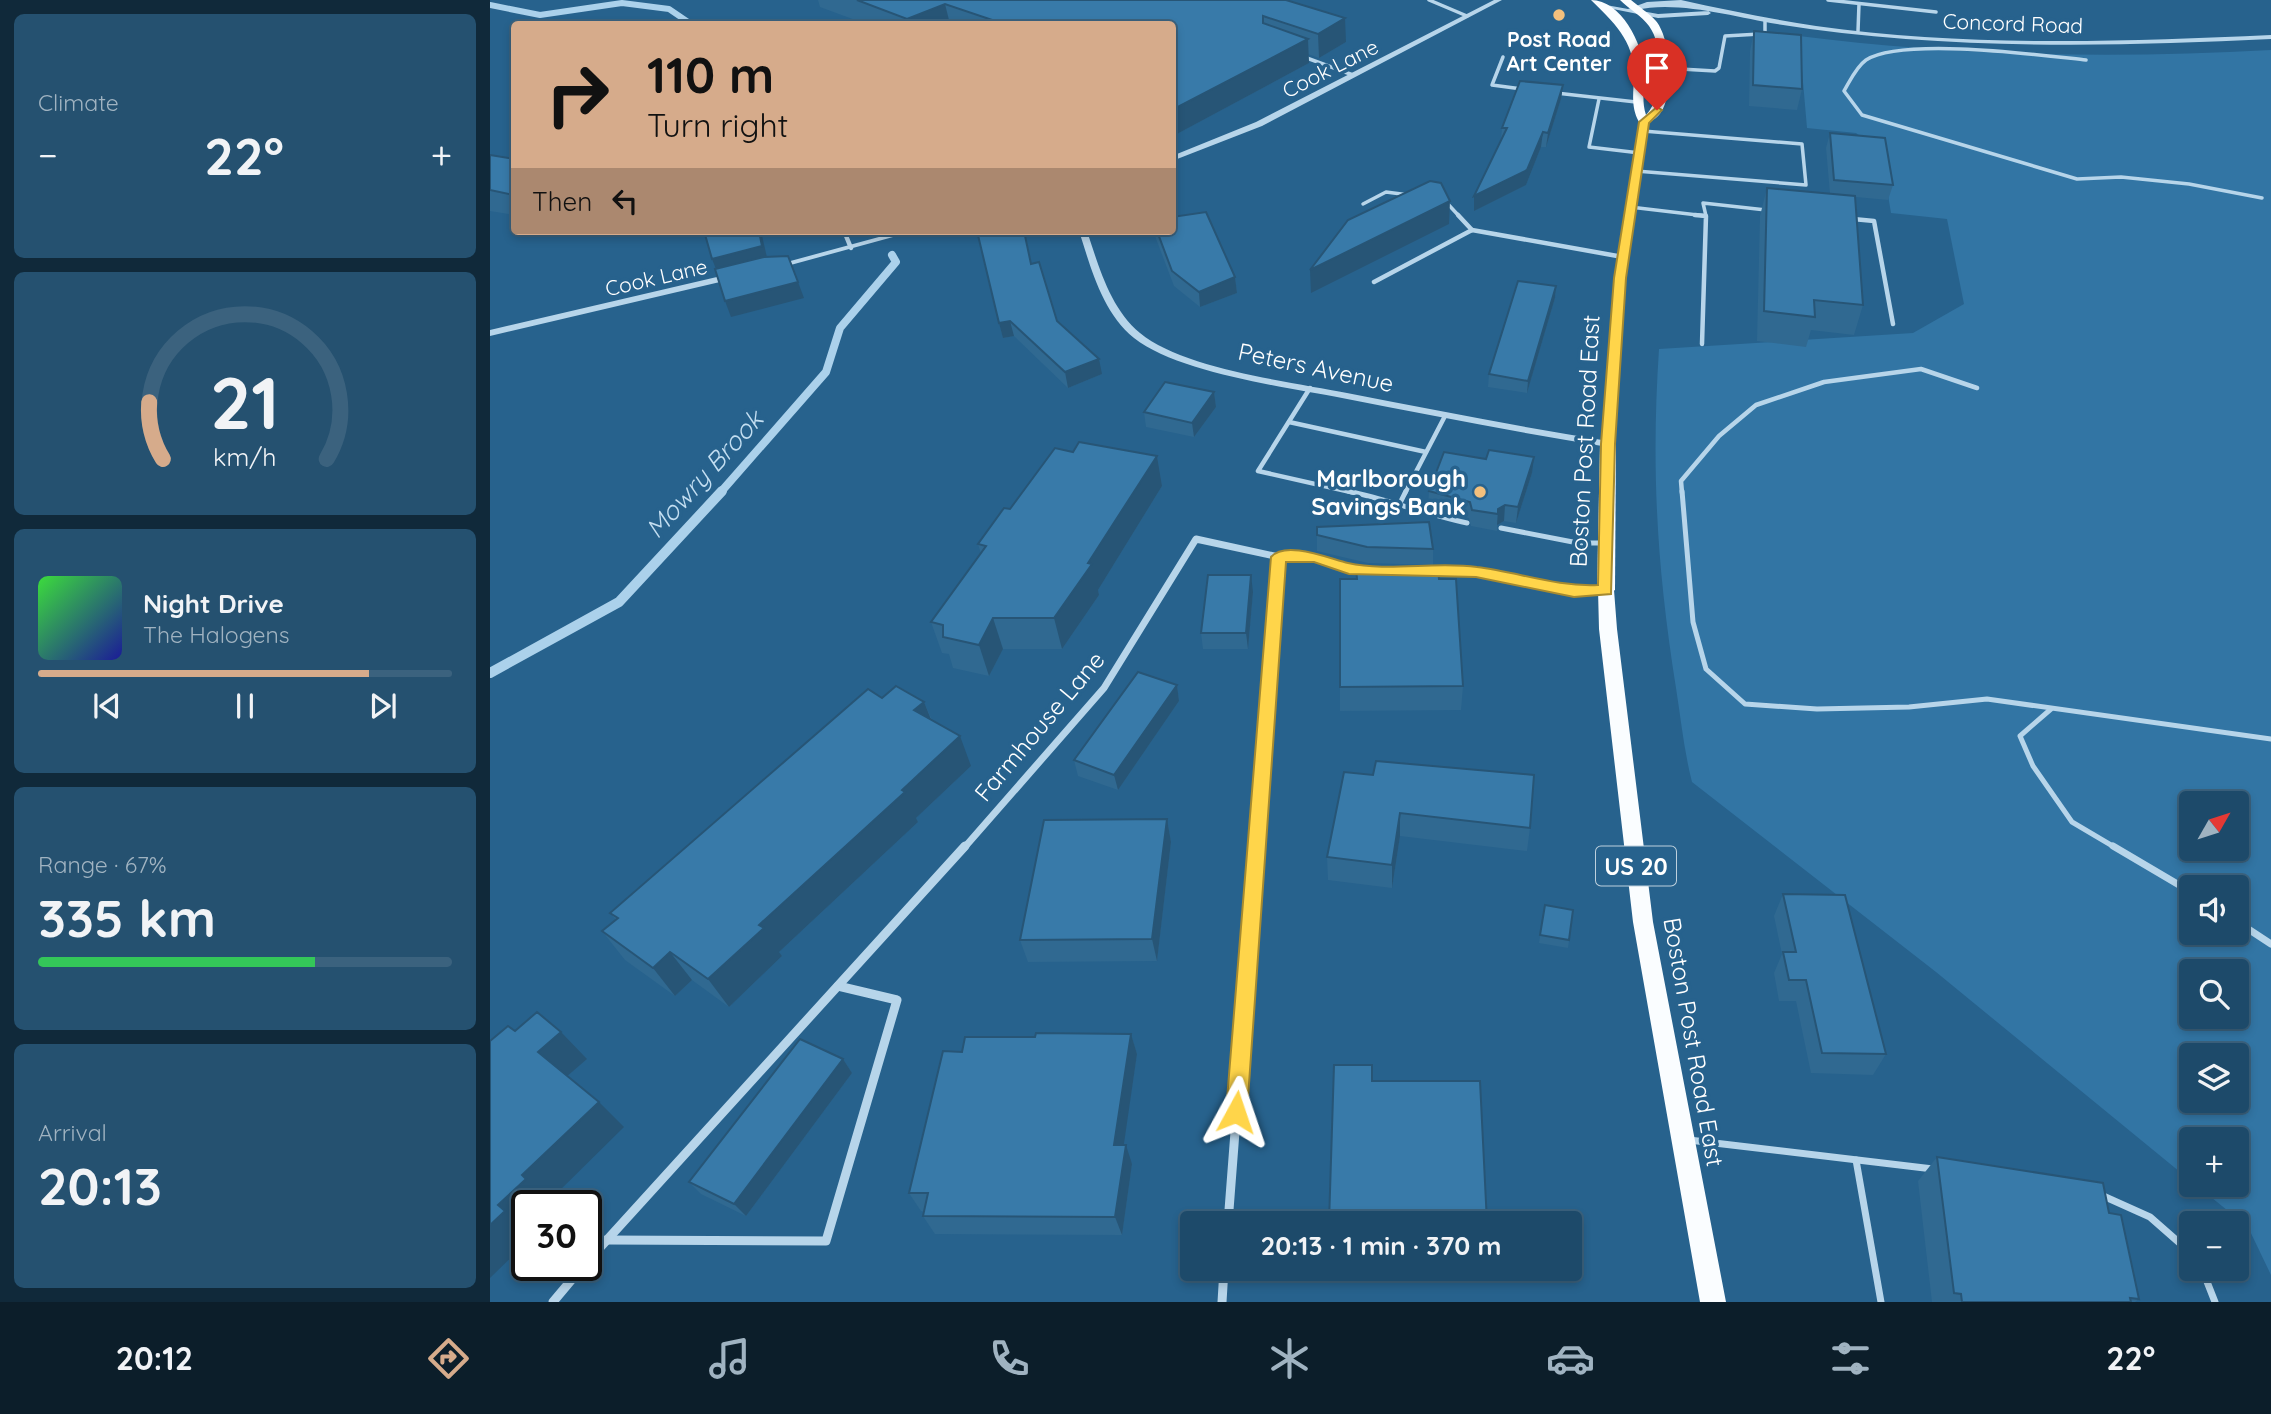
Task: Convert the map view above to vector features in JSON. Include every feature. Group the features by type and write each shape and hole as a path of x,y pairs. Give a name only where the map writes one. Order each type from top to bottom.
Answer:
{"highway":[{"name":"Boston Post Road East","path":"1606,590 1608,444"}],"main road":[{"name":"Boston Post Road East","path":"1595,0 1619,21 1635,49 1639,69 1636,111 1644,127"},
{"name":"Boston Post Road East","path":"1608,444 1623,257 1630,207 1644,127 1657,110 1663,68 1661,41 1653,24 1633,8"},
{"name":"Boston Post Road East","path":"1606,590 1608,629 1643,922 1713,1302"}],"street":[{"name":"Cook Lane","path":"1176,157 1259,124 1499,0"},
{"name":"Concord Road","path":"1672,0 1765,21 1858,31 2050,43 2271,37"},
{"path":"1606,7 1633,8 1682,3"},
{"path":"1633,8 1658,16 1719,12"},
{"path":"1619,21 1633,8"},
{"path":"765,269 897,235"},
{"name":"Peters Avenue","path":"1085,235 1114,311 1140,337 1189,359 1445,416 1608,444"},
{"name":"Cook Lane","path":"490,333 740,275"},
{"name":"Farmhouse Lane","path":"602,1245 1104,688 1196,539 1279,557"},
{"path":"1229,1211 1279,557 1314,557 1349,569 1374,569"},
{"path":"1425,570 1476,572 1574,592 1606,590"},
{"path":"606,1240 826,1241 897,1000 838,986"},
{"name":"Farmhouse Lane","path":"552,1302 570,1281"},
{"path":"1222,1302 1223,1281"}],"lane":[{"path":"1429,0 1467,16"},
{"path":"1828,0 1936,12"},
{"path":"1858,31 1859,4"},
{"path":"1663,68 1715,71 1719,68 1725,36 1760,34 1765,32 1765,21"},
{"path":"2086,60 1952,50 1889,52 1866,60 1844,90 1862,115 2044,171 2077,179 2121,177 2189,184 2262,198"},
{"path":"1301,56 1353,75"},
{"path":"1503,57 1492,85 1532,90"},
{"path":"1546,92 1636,102"},
{"path":"1599,99 1589,147 1640,153"},
{"path":"1636,171 1806,185 1802,144 1644,127"},
{"path":"1363,204 1386,192 1411,196"},
{"path":"1436,200 1449,202 1472,230"},
{"path":"1702,344 1706,216 1703,203 1769,210"},
{"path":"1630,207 1706,216"},
{"path":"1848,218 1874,221 1893,324"},
{"path":"1374,282 1472,230 1623,257"},
{"path":"846,235 852,248"},
{"path":"1977,388 1921,369 1824,382 1756,405 1719,436 1681,481 1693,622 1706,669 1745,704 1830,709 1909,707 1987,699 2271,739"},
{"path":"1310,388 1258,471 1400,503 1416,512 1466,523"},
{"path":"1400,503 1445,416"},
{"path":"1289,422 1426,452"},
{"path":"1501,528 1578,543 1606,543"},
{"path":"2051,709 2020,736 2033,766 2072,822 2179,885"},
{"path":"2249,930 2271,944"},
{"path":"1684,1140 1937,1170"},
{"path":"1856,1160 1881,1302"},
{"path":"2098,1194 2123,1202 2173,1231 2179,1238"},
{"path":"2207,1281 2215,1302"}],"shaded area":[{"path":"1799,36 1917,48 2035,54 2271,50 2271,1275 2249,1229 2249,1211 2228,1211 2211,1197 2249,1197 2249,1127 2179,1127 2179,1171 1936,972 1692,782 1669,644 1660,560 1656,478 1659,349 1913,333 1964,304 1947,219 1891,213 1881,153 1856,133 1807,128"}],"building":[{"path":"857,0 1286,0 1345,18 1318,34 1263,16 1263,23 1308,39 1176,108 1176,21 995,21 945,4 907,19"},
{"path":"1754,31 1801,35 1802,89 1753,85"},
{"path":"1520,81 1563,85 1548,133 1543,132 1527,170 1474,196 1507,128 1502,128"},
{"path":"1830,133 1885,138 1893,185 1834,180"},
{"path":"490,155 511,158 511,194 490,190"},
{"path":"1430,181 1441,183 1450,201 1310,270 1348,220"},
{"path":"1767,188 1855,196 1863,305 1814,300 1815,317 1764,311"},
{"path":"1206,212 1235,277 1199,292 1172,271 1158,235 1176,235 1176,216"},
{"path":"705,235 760,235 762,246 712,259"},
{"path":"978,235 1025,235 1031,264 1039,262 1057,321 1099,359 1065,372 1010,321 999,323"},
{"path":"788,256 798,282 725,301 715,269 764,257"},
{"path":"1518,281 1556,286 1528,381 1489,374"},
{"path":"1165,382 1214,392 1192,423 1144,412"},
{"path":"1079,442 1157,456 1088,563 1092,564 1054,618 993,618 979,645 943,637 943,625 931,622 986,546 978,544 1004,508 1010,509 1055,448 1073,452"},
{"name":"Marlborough Savings Bank","path":"1489,450 1534,457 1518,507 1505,505 1498,509 1498,514 1472,510 1470,502 1429,491 1444,452 1486,459"},
{"path":"1429,522 1433,549 1367,547 1317,535 1317,527"},
{"path":"1438,567 1439,579 1456,579 1463,686 1340,687 1340,579 1357,579 1356,568"},
{"path":"1208,575 1251,575 1246,633 1201,633"},
{"path":"1138,672 1177,685 1114,775 1074,760"},
{"path":"896,686 924,702 914,710 960,736 902,790 905,792 759,925 764,928 708,979 670,952 653,968 602,931 618,918 610,913 868,689 882,698"},
{"path":"1376,761 1534,775 1530,828 1400,813 1392,865 1327,857 1344,772 1373,775"},
{"path":"1167,819 1152,939 1020,940 1044,820"},
{"path":"1783,894 1845,895 1886,1054 1822,1053 1806,980 1789,980 1783,952 1796,952"},
{"path":"1545,905 1573,910 1569,940 1540,935"},
{"path":"537,1012 561,1032 538,1052 599,1102 522,1175 526,1179 511,1190 498,1205 505,1211 490,1225 490,1041 508,1026 515,1031"},
{"path":"1036,1033 1131,1034 1114,1145 1126,1145 1115,1217 923,1216 928,1193 909,1193 943,1051 962,1052 965,1037 1035,1037"},
{"path":"800,1039 843,1059 734,1204 689,1182"},
{"path":"1334,1065 1372,1065 1372,1081 1480,1081 1486,1211 1329,1211"},
{"path":"1937,1157 2103,1183 2109,1213 2121,1215 2139,1299 2130,1298 2131,1302 1962,1302 1961,1294 1954,1293"}],"waterway":[{"path":"490,5 540,15 622,3 669,9 687,21"},
{"name":"Mowry Brook","path":"720,493 826,372 840,328 896,262 892,255"},
{"name":"Mowry Brook","path":"490,673 619,602 722,491"}],"place":[{"name":"Post Road Art Center","path":"1559,15"},
{"name":"Marlborough Savings Bank","path":"1480,492"}],"route":[{"path":"1236,1112 1279,557 1314,557 1349,569 1476,572 1574,592 1606,590 1608,444 1620,278 1644,122 1657,110"}]}
